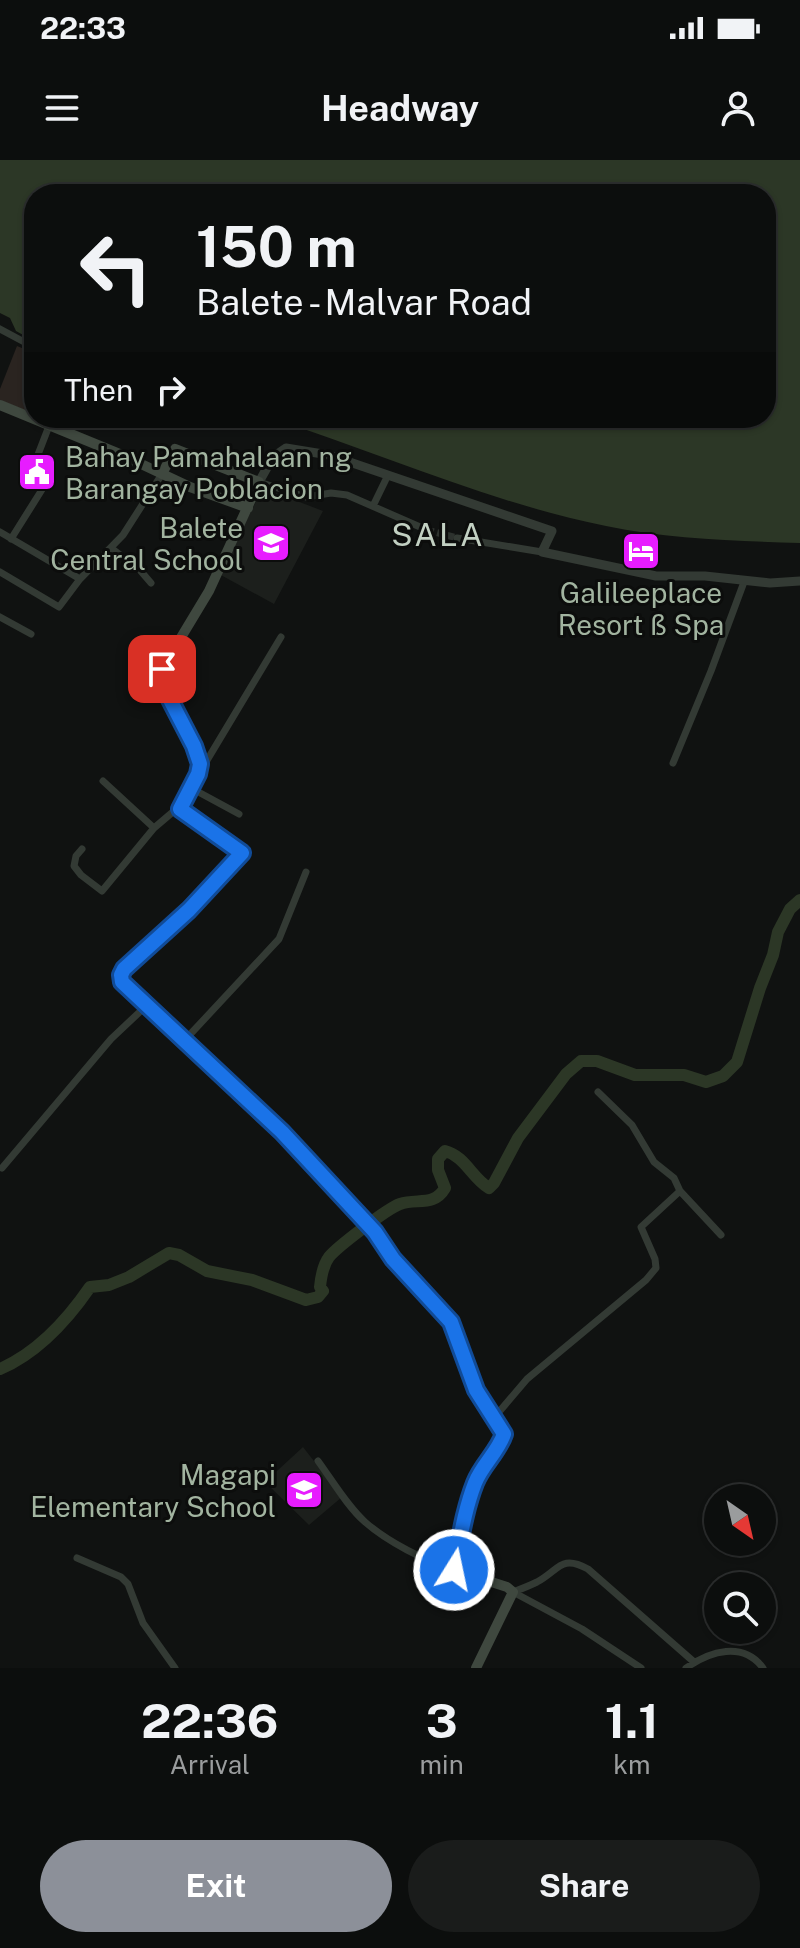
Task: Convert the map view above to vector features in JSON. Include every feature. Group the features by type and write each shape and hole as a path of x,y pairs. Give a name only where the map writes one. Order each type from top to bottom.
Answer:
{"main road":[{"path":"0,405 24,415"},
{"path":"54,428 248,508"},
{"path":"162,474 175,449 259,482 209,591 162,669 164,688 200,764 180,809 242,853 189,910 124,969 122,982 282,1132 359,1214 393,1259 451,1322 476,1390 503,1431 503,1438 475,1480 454,1570 507,1587 513,1592 476,1668"}],"street":[{"path":"0,329 24,342"},
{"path":"11,539 43,488 42,483 32,477 32,470 48,428"},
{"path":"427,530 347,495 331,493 306,497 259,482 273,457 286,448 329,455 552,531 542,552"},
{"path":"0,572 59,607 142,509 162,474"},
{"path":"373,506 388,475"},
{"path":"0,532 80,579"},
{"path":"457,538 656,576 705,576 744,582 800,581"},
{"path":"111,548 139,569 151,583"},
{"path":"673,763 744,582"},
{"path":"0,617 31,634"},
{"path":"198,774 281,637"},
{"path":"103,781 154,828"},
{"path":"191,788 239,814"},
{"path":"82,849 76,856 74,866 102,891 154,828 180,809"},
{"path":"183,1042 279,939 306,872"},
{"path":"2,1168 111,1039 146,1006"},
{"path":"598,1092 632,1125 654,1162 674,1178 680,1191 721,1235"},
{"path":"493,1419 527,1379 654,1272 655,1259 641,1227 680,1191"},
{"path":"318,1461 364,1521 404,1547 454,1570"},
{"path":"77,1558 121,1577 128,1584 143,1623 175,1668"},
{"path":"513,1592 537,1582 564,1562 577,1563 588,1569 694,1662"},
{"path":"513,1592 582,1629 641,1668"},
{"path":"686,1668 714,1653 737,1650 751,1654 763,1668"}],"shaded area":[{"path":"0,160 800,160 800,543 679,537 606,526 479,491 301,428 776,428 776,184 24,184 24,335 16,331 10,318 0,313"},
{"path":"17,346 24,349 24,410 0,400 0,389"},
{"name":"Balete Central School","path":"263,488 323,511 274,604 219,574"},
{"name":"Magapi Elementary School","path":"303,1447 342,1497 309,1525 265,1482"}],"waterway":[{"path":"0,1369 27,1354 51,1334 90,1287 109,1285 129,1277 169,1253 179,1255 207,1271 252,1280 306,1300 318,1297 323,1291 320,1287 325,1264 342,1245 394,1207 406,1202 430,1200 441,1194 445,1188 438,1170 438,1159 445,1151 458,1157 489,1188 518,1138 566,1074 581,1061 597,1061 635,1075 684,1075 706,1082 723,1076 737,1062 778,932 790,909 800,900"}],"tunnel":[{"path":"427,530 457,538"}],"place":[{"name":"Bahay Pamahalaan ng Barangay Poblacion","path":"37,472"},
{"name":"Balete Central School","path":"271,543"},
{"name":"Galileeplace Resort ß Spa","path":"641,551"},
{"name":"Magapi Elementary School","path":"304,1490"}],"district":[{"name":"SALA","path":"438,534"}],"route":[{"path":"162,669 164,688 200,764 180,809 242,853 189,910 124,969 122,982 282,1132 346,1197 393,1259 451,1322 476,1390 504,1434 498,1449 475,1480 454,1570"}]}
